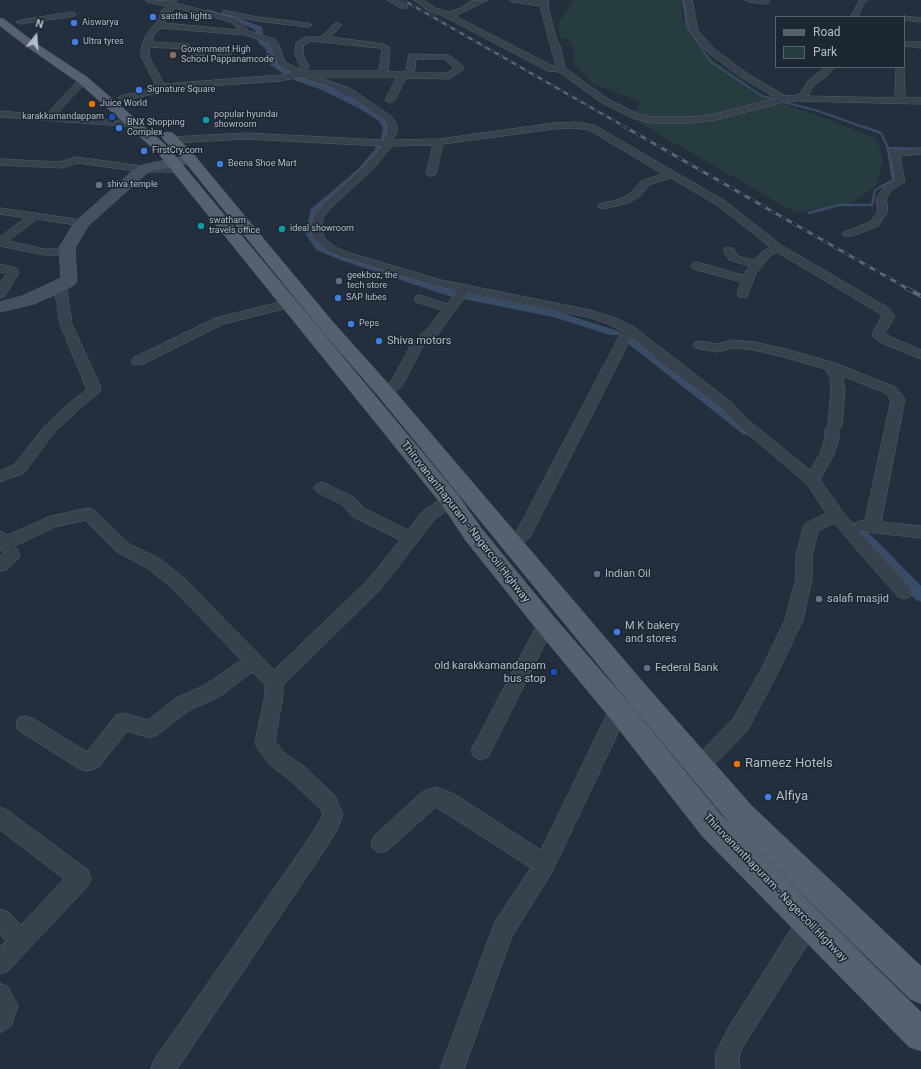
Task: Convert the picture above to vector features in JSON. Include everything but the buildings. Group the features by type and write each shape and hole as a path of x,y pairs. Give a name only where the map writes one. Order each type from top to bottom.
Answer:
{"main road":[{"name":"Thiruvananthapuram - Nagercoil Highway","path":"5,20 30,44 83,80 134,125 175,156 288,304 450,500 474,535 546,624 619,710 712,826 921,1035"},
{"name":"Thiruvananthapuram - Nagercoil Highway","path":"5,20 124,98 386,393 640,698 742,816 921,988"}],"street":[{"path":"150,0 172,2 249,17 308,25"},
{"path":"391,0 404,6"},
{"path":"418,0 433,10 449,15 551,69 561,69 620,110 650,120 670,121 715,117 784,99 802,98 921,101"},
{"path":"449,15 484,0"},
{"path":"514,0 545,2 561,69"},
{"path":"688,0 694,32 705,44 713,52 745,76 784,99"},
{"path":"750,0 766,2"},
{"path":"854,16 860,4 864,0"},
{"path":"162,88 146,56 146,44 150,35 159,25 172,2"},
{"path":"172,2 227,18 239,25 246,33"},
{"path":"5,20 72,14"},
{"path":"905,18 921,20"},
{"path":"159,25 246,33 272,42 275,45 282,64 300,74 347,90 388,118 392,125 392,134 388,143 367,169 322,211 316,225 318,238 333,250 463,292 590,314 612,321 629,330 652,347 667,361 726,405 742,422 814,482 840,520 904,592"},
{"path":"323,39 338,25"},
{"path":"300,74 305,67 299,55 299,45 309,39 323,39 381,46 386,49 383,74"},
{"path":"146,44 188,47 194,52 228,53"},
{"path":"905,44 921,45"},
{"path":"124,98 157,91 162,88 280,78 300,74 403,74 420,76 449,76 460,68 446,57 412,56 410,72 403,74 390,100"},
{"path":"802,98 811,83 830,68"},
{"path":"900,69 900,101"},
{"path":"366,86 371,74"},
{"path":"49,117 83,80"},
{"path":"0,114 134,125"},
{"path":"476,124 482,137"},
{"path":"0,307 28,300 60,286 70,278 67,248 82,223 143,169 175,156 246,136 388,143 439,142 554,126 575,126 591,127 673,174 721,203 777,248 883,310 889,316 878,334 886,340 921,355"},
{"path":"432,174 439,142"},
{"path":"848,234 874,224 883,211 881,200 884,194 889,187 900,182 895,153 921,151"},
{"path":"40,164 52,154"},
{"path":"0,162 61,165 76,160 143,169"},
{"path":"603,206 624,201 635,195 645,184 673,174"},
{"path":"3,211 82,223"},
{"path":"0,243 34,216"},
{"path":"0,243 44,252 68,252"},
{"path":"743,294 750,273 766,254 777,248"},
{"path":"729,250 733,258 757,264"},
{"path":"697,266 748,280"},
{"path":"0,268 12,271 13,273 0,294"},
{"path":"0,478 19,469 49,430 74,406 93,392 94,388 66,324 60,286"},
{"path":"386,393 397,383 417,346 451,309 463,292"},
{"path":"420,299 451,309"},
{"path":"138,361 219,321 288,304"},
{"path":"512,543 524,533 629,330"},
{"path":"700,345 717,348 733,344 754,346 786,353 830,366 890,390 898,399 872,527"},
{"path":"814,482 827,454 832,439 832,430 835,425 838,390 837,378 830,366"},
{"path":"322,488 348,501 359,513 411,539"},
{"path":"274,682 374,585 428,516 450,500"},
{"path":"0,565 12,555 3,540 51,522 88,514 123,548 153,563 178,584 274,682 274,695 265,743 276,758 298,774 328,804 333,815 330,823 317,844 163,1069"},
{"path":"699,767 740,725 768,674 794,620 804,578 804,556 811,528 840,520 872,527 921,532"},
{"path":"481,751 546,624"},
{"path":"25,724 85,762 92,761 123,721 150,729 183,704 212,691 253,660"},
{"path":"452,1069 503,930 545,865 619,710 640,698"},
{"path":"381,843 428,799 436,797 447,801 545,865"},
{"path":"0,817 80,878 0,963"},
{"path":"0,920 22,940"},
{"path":"728,1069 727,1056 737,1035 808,923"},
{"path":"0,995 6,1006 3,1018 0,1021"}],"green space":[{"path":"573,0 682,0 682,18 701,51 770,100 814,114 877,139 883,161 876,186 852,203 796,213 631,118 640,102 594,84 574,64 573,47 567,39 560,38 558,24"}],"waterway":[{"path":"683,0 687,27 711,62 762,96 771,98"},
{"path":"207,11 237,19 259,29 259,34"},
{"path":"261,41 270,48 272,62 288,73"},
{"path":"297,78 325,88 363,107 382,119 387,128 385,139"},
{"path":"784,102 818,111 866,128"},
{"path":"864,127 881,133 888,148"},
{"path":"379,145 379,149 361,171 316,209 310,233 320,248 347,259 453,294 555,314 614,333"},
{"path":"809,213 839,205 872,205 875,190 893,180 888,148"},
{"path":"888,148 921,149"},
{"path":"630,340 747,431"},
{"path":"854,528 921,596"}],"railway":[{"path":"403,0 627,128"},
{"path":"625,127 908,289"},
{"path":"906,288 921,296"}],"place":[{"name":"sastha lights","path":"153,17"},
{"name":"Aiswarya","path":"74,23"},
{"name":"Ultra tyres","path":"75,42"},
{"name":"Government High School Pappanamcode","path":"173,55"},
{"name":"Signature Square","path":"139,90"},
{"name":"Juice World","path":"92,104"},
{"name":"karakkamandappam","path":"112,117"},
{"name":"popular hyundai showroom","path":"206,120"},
{"name":"BNX Shopping Complex","path":"119,128"},
{"name":"FirstCry.com","path":"144,151"},
{"name":"Beena Shoe Mart","path":"220,164"},
{"name":"shiva temple","path":"99,185"},
{"name":"swatham travels office","path":"201,226"},
{"name":"ideal showroom","path":"282,229"},
{"name":"geekboz, the tech store","path":"339,281"},
{"name":"SAP lubes","path":"338,298"},
{"name":"Peps","path":"351,324"},
{"name":"Shiva motors","path":"379,341"},
{"name":"Indian Oil","path":"597,574"},
{"name":"salafi masjid","path":"819,599"},
{"name":"M K bakery and stores","path":"617,632"},
{"name":"Federal Bank","path":"647,668"},
{"name":"old karakkamandapam bus stop","path":"554,672"},
{"name":"Rameez Hotels","path":"737,764"},
{"name":"Alfiya","path":"768,797"}]}
